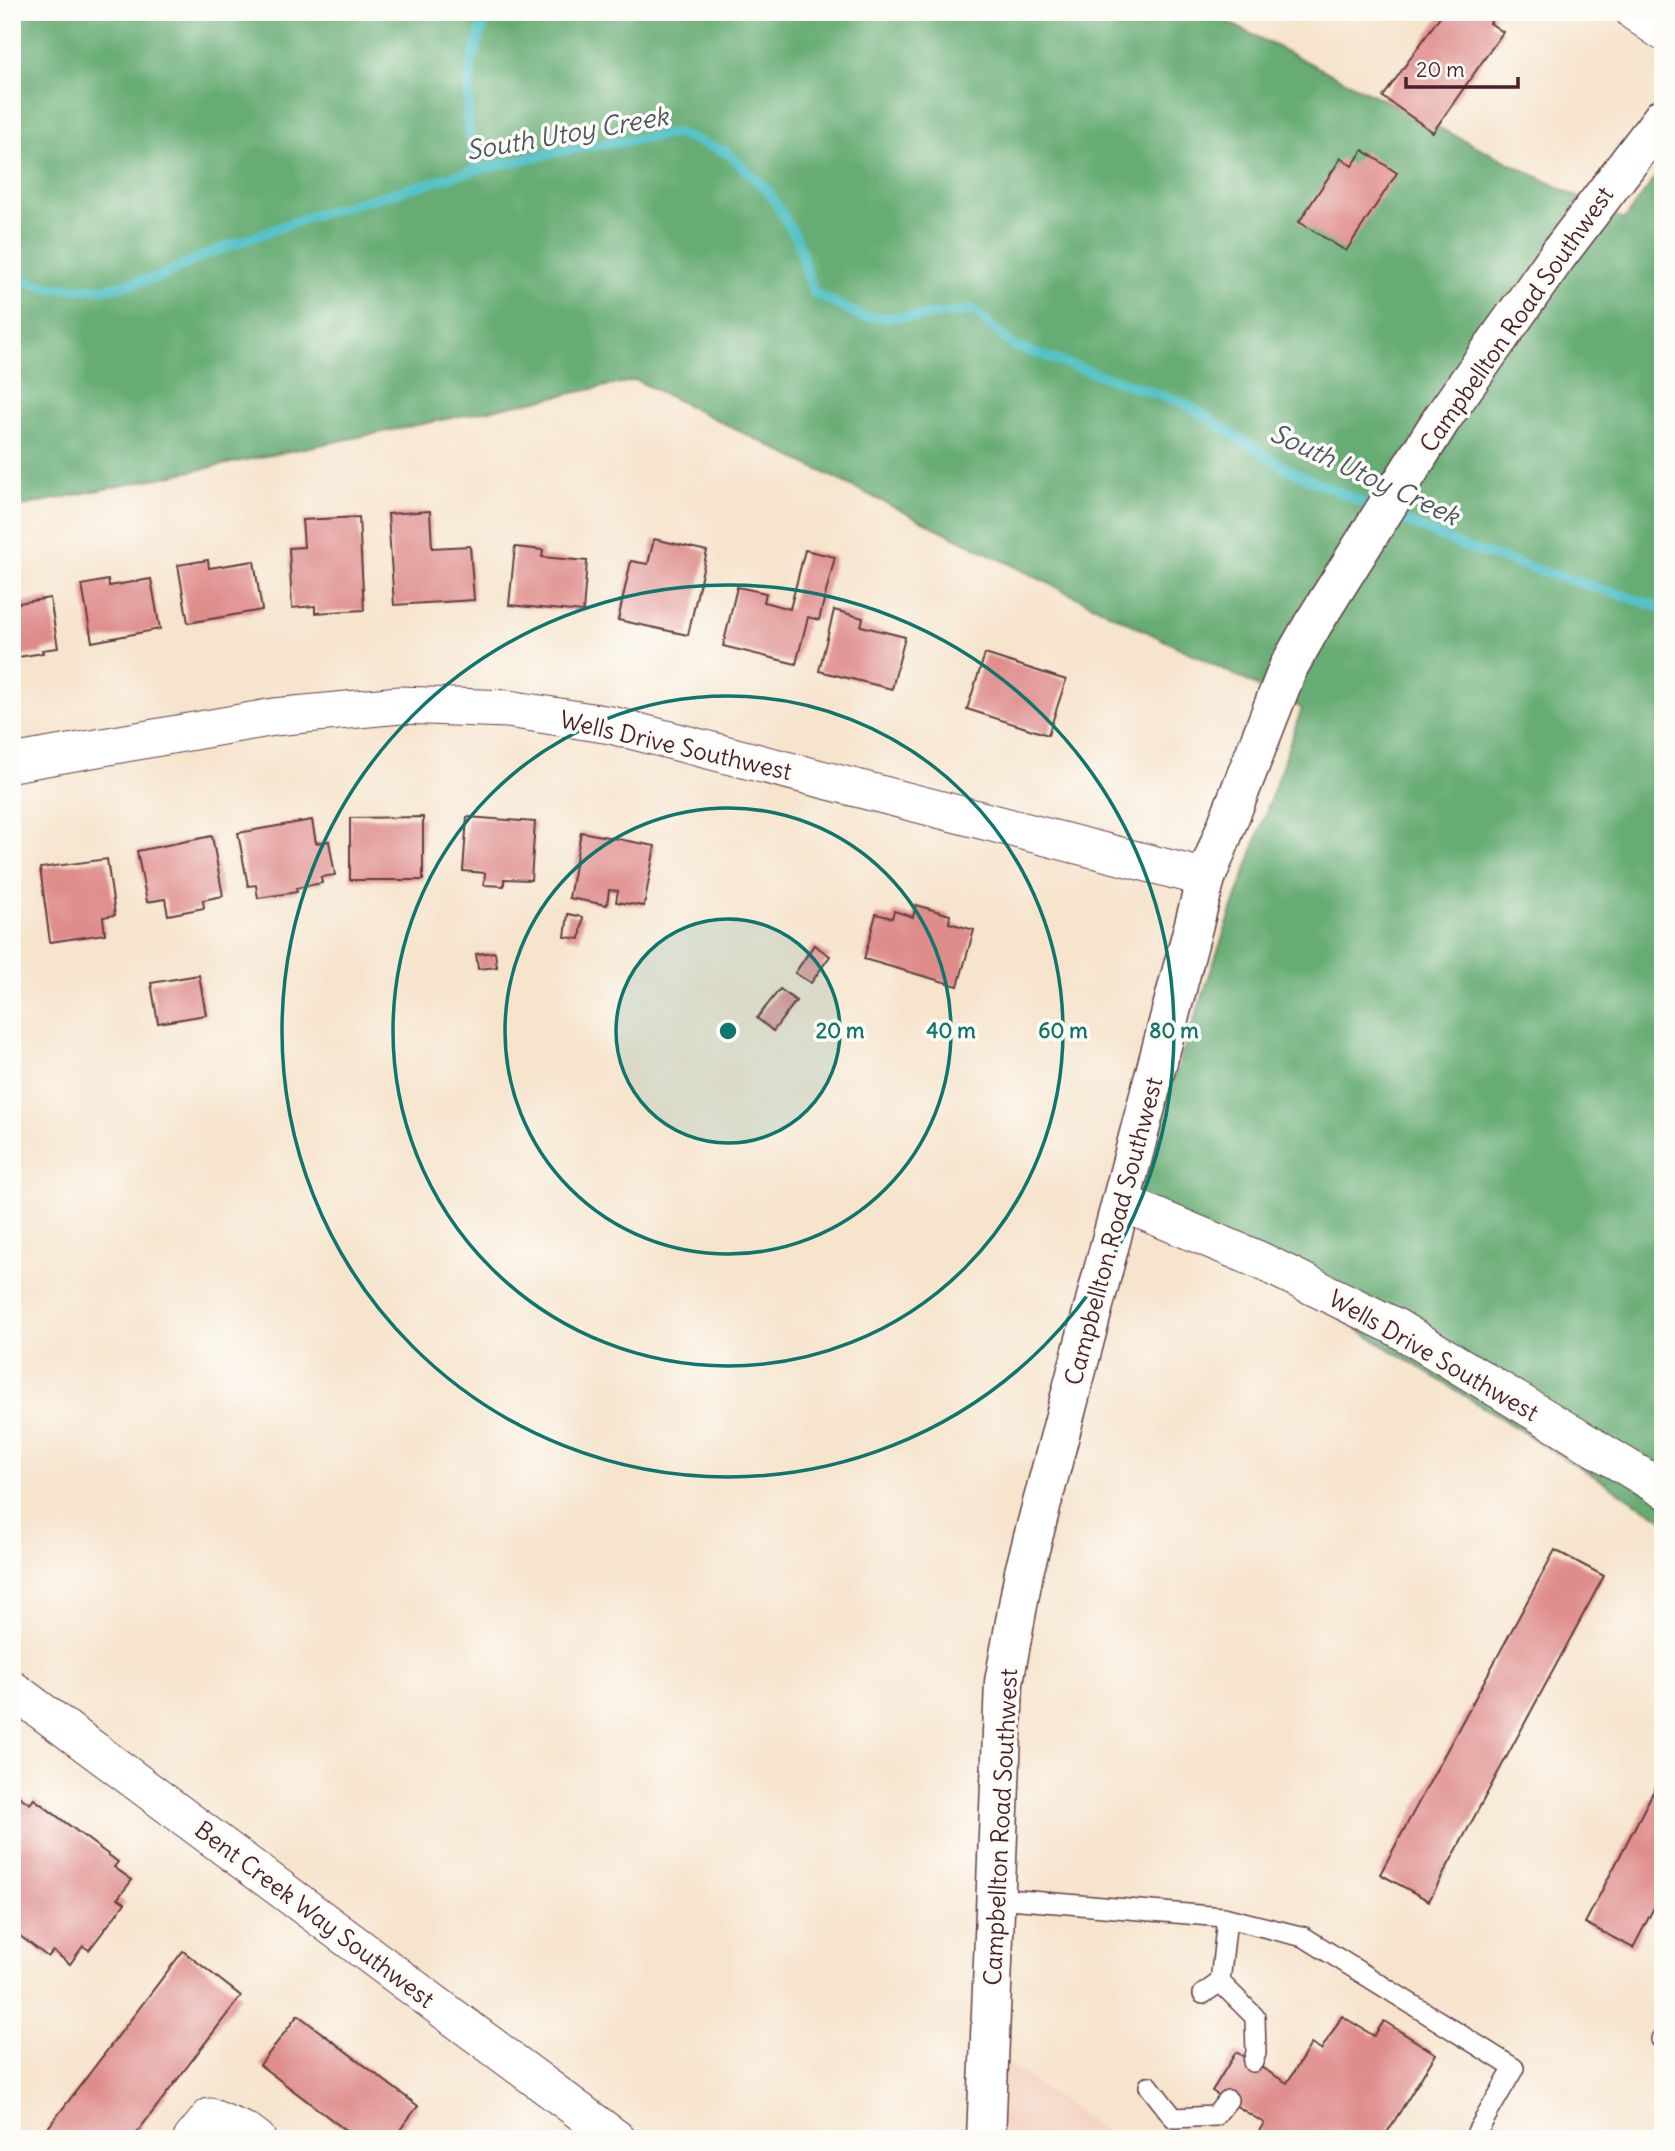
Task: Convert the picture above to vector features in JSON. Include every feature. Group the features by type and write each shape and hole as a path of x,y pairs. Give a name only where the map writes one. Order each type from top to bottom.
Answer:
{"main road":[{"name":"Campbellton Road Southwest","path":"986,2139 1006,1668 1024,1572 1206,878 1288,668 1313,624 1441,420 1558,255 1663,117"}],"street":[{"path":"1634,12 1663,32"},
{"name":"Wells Drive Southwest","path":"12,763 274,717 400,705 508,709 611,724 1206,878"},
{"name":"Wells Drive Southwest","path":"1121,1202 1259,1259 1394,1326 1663,1489"},
{"name":"Bent Creek Way Southwest","path":"12,1689 617,2139"},
{"path":"192,2139 210,2117 257,2139"}],"lane":[{"path":"995,1898 1227,1918 1304,1937 1514,2068 1477,2132"},
{"path":"1203,1994 1220,1982 1227,1918"},
{"path":"1220,1982 1255,2017 1256,2053 1253,2062"},
{"path":"1149,2086 1174,2118 1215,2116 1228,2100"}],"shaded area":[{"path":"998,2056 1116,2139 979,2139"}],"green space":[{"path":"12,12 1207,12 1624,220 1663,167 1663,1519 1135,1191 1302,708 636,380 12,508"}],"building":[{"path":"1443,12 1497,12 1490,23 1503,32 1433,132 1383,97"},
{"path":"1363,150 1397,173 1346,251 1299,222 1341,158 1352,166"},
{"path":"430,511 432,548 470,546 474,600 394,605 388,514"},
{"path":"359,517 364,610 315,613 315,606 292,608 289,548 304,547 302,520"},
{"path":"654,539 707,551 688,635 618,620 631,561 648,564"},
{"path":"515,547 543,550 542,557 587,561 583,612 509,605"},
{"path":"805,550 835,557 819,620 808,617 796,664 723,646 737,587 766,593 764,602 790,609"},
{"path":"208,560 209,568 254,561 262,610 188,623 178,565"},
{"path":"151,579 160,629 92,642 82,585 108,580 109,586"},
{"path":"50,598 58,648 12,658 12,604"},
{"path":"834,610 863,618 861,626 905,637 892,689 819,671"},
{"path":"985,654 1066,680 1048,735 967,709"},
{"path":"423,817 423,880 350,880 350,818"},
{"path":"467,817 535,822 531,880 504,879 504,886 484,885 485,873 463,871"},
{"path":"312,820 316,843 329,841 335,875 321,877 322,883 296,888 297,892 258,898 256,885 248,886 238,833"},
{"path":"581,832 655,846 644,906 616,902 618,891 609,890 607,905 569,898"},
{"path":"212,836 223,896 203,900 204,908 168,915 165,899 147,902 137,851"},
{"path":"107,859 115,915 103,917 105,934 50,942 40,868"},
{"path":"916,905 950,915 949,923 974,930 958,986 864,959 876,914 892,918 894,911 913,917"},
{"path":"568,914 583,917 580,939 565,937"},
{"path":"814,945 830,956 811,983 795,973"},
{"path":"495,952 497,967 478,969 476,954"},
{"path":"199,975 206,1015 158,1023 151,983"},
{"path":"780,989 796,1001 773,1031 757,1018"},
{"path":"1555,1550 1604,1576 1429,1901 1380,1874"},
{"path":"1663,1773 1663,1890 1633,1948 1585,1923"},
{"path":"13,1792 30,1804 34,1799 118,1862 114,1867 132,1880 118,1898 125,1903 89,1950 83,1946 70,1964 53,1951 48,1957 12,1930"},
{"path":"183,1951 241,1996 132,2139 41,2137"},
{"path":"298,2015 418,2106 393,2139 357,2139 260,2065"},
{"path":"1342,2016 1374,2036 1384,2021 1436,2054 1383,2139 1254,2139 1264,2123 1212,2091 1236,2052 1287,2083 1311,2044 1321,2050"}],"waterway":[{"path":"476,170 467,119 471,65 487,12"},
{"name":"South Utoy Creek","path":"12,277 49,288 105,289 159,277 210,253 314,215 476,170 567,150 677,133 728,153 769,192 797,239 813,292 862,317 918,317 973,310 1014,346 1184,403 1289,470 1376,508"},
{"name":"South Utoy Creek","path":"1391,515 1467,548 1663,608"}]}
